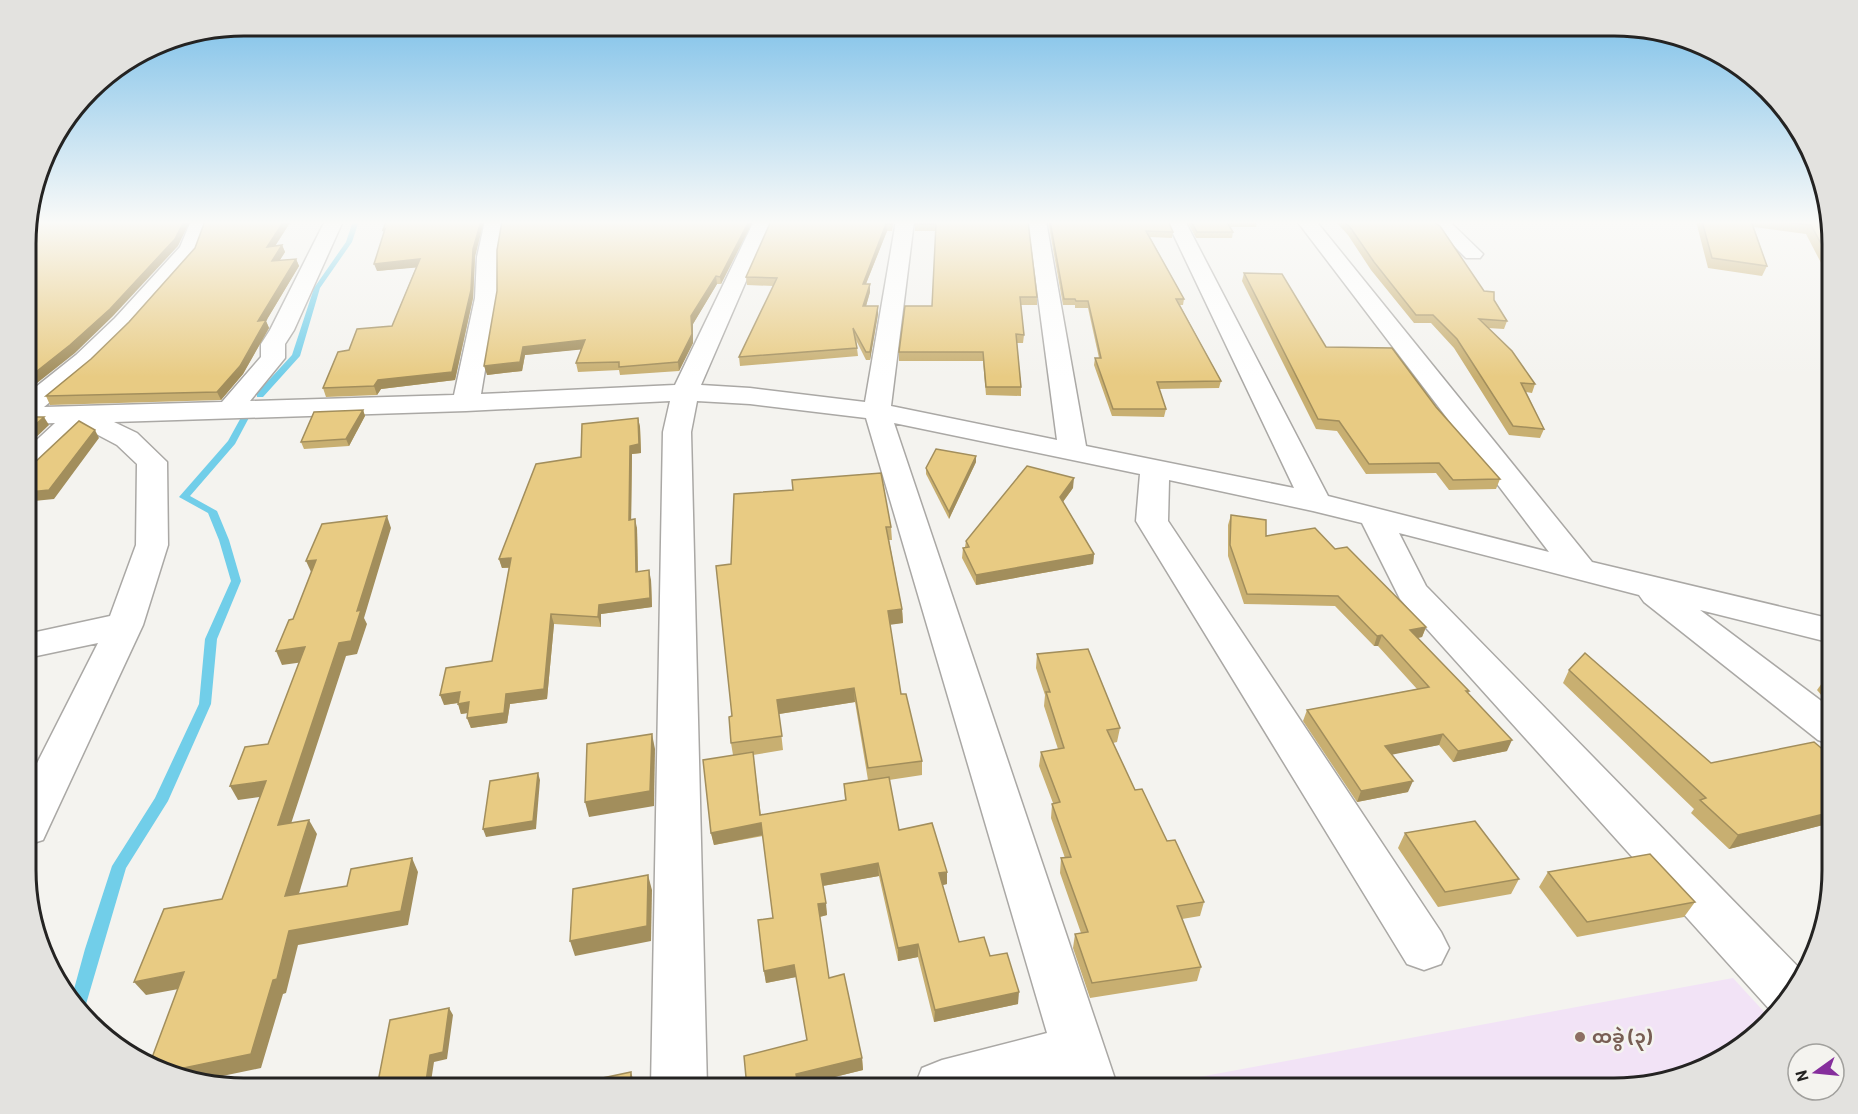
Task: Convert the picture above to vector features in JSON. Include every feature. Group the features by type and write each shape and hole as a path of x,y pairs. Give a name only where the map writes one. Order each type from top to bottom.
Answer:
{"street":[{"path":"36,401 85,360 123,323 168,273"},
{"path":"230,410 273,358 273,344 309,273"},
{"path":"466,403 486,298 487,273"},
{"path":"679,1078 675,467 677,432 685,392 739,273"},
{"path":"897,273 877,411 1084,1070 1021,1078"},
{"path":"1045,273 1073,452"},
{"path":"1202,273 1316,502"},
{"path":"1347,273 1580,570"},
{"path":"36,416 466,403 685,392 771,398 877,411 1316,502 1647,587 1822,629"},
{"path":"36,457 80,415"},
{"path":"36,808 125,624 152,545 152,462 127,440 80,415"},
{"path":"1155,469 1152,521 1425,948"},
{"path":"1375,518 1412,591 1784,989"},
{"path":"1647,587 1822,722"},
{"path":"36,644 125,624"}],"shaded area":[{"name":"ထခွဲ (၃)","path":"1733,978 1765,1013 1740,1035 1706,1057 1681,1067 1627,1078 1194,1078"}],"building":[{"path":"36,273 143,273 110,309 36,372"},
{"path":"173,273 287,273 258,321 266,320 240,366 217,392 46,396 91,359 129,322"},
{"path":"414,273 472,273 471,290 452,372 378,380 374,386 323,388 338,352 349,350 357,329 392,326"},
{"path":"497,273 722,273 720,277 716,276 691,316 692,334 678,362 619,367 619,362 576,363 585,340 523,347 520,362 484,366 497,291"},
{"path":"748,273 867,273 863,284 870,284 863,306 878,306 870,352 866,352 853,328 857,348 739,357 777,278 746,277"},
{"path":"934,273 1034,273 1037,297 1020,297 1024,335 1016,334 1021,387 986,387 983,352 899,352 905,306 932,306"},
{"path":"1059,273 1169,273 1184,299 1176,299 1221,381 1157,382 1166,409 1113,409 1095,358 1101,358 1088,301 1064,299"},
{"path":"1244,273 1282,274 1326,347 1392,348 1436,407 1500,479 1453,480 1439,463 1369,464 1339,421 1318,419"},
{"path":"1383,273 1472,273 1484,291 1494,292 1494,300 1507,321 1479,319 1512,351 1535,384 1521,383 1544,429 1513,426 1457,339 1433,315 1416,315"},
{"path":"363,410 346,439 301,442 314,412"},
{"path":"36,417 44,417 36,424"},
{"path":"638,418 639,444 630,446 629,520 635,519 636,572 649,570 650,598 599,605 598,617 551,614 544,689 506,694 504,713 467,718 469,702 458,704 460,692 440,695 446,668 492,661 511,558 499,559 536,464 581,457 582,424"},
{"path":"79,421 95,430 49,490 36,491 36,461"},
{"path":"936,449 976,456 949,512 926,468"},
{"path":"1027,466 1074,478 1060,497 1094,554 976,575 963,548 969,547 966,541"},
{"path":"881,473 891,527 886,527 902,609 888,611 901,694 906,694 922,761 868,768 854,688 777,700 782,736 731,743 729,717 732,716 716,566 731,564 734,494 793,490 792,480"},
{"path":"1231,515 1266,520 1266,536 1315,528 1335,549 1347,547 1426,627 1410,630 1512,740 1458,751 1443,734 1385,746 1413,781 1361,791 1307,710 1429,687 1382,635 1377,636 1338,596 1247,594 1230,545"},
{"path":"387,516 357,611 361,610 351,641 339,643 278,825 309,820 285,896 347,886 351,869 412,858 401,911 289,931 277,979 273,980 251,1054 182,1068 153,1056 184,972 134,982 164,909 222,899 266,781 230,786 245,747 268,744 305,647 276,651 289,620 293,619 316,560 306,561 322,524"},
{"path":"1088,649 1120,728 1107,730 1135,790 1142,789 1167,841 1175,840 1204,902 1177,906 1201,967 1092,983 1075,934 1088,932 1061,858 1071,857 1052,804 1060,802 1041,752 1064,748 1046,692 1050,692 1037,654"},
{"path":"1585,653 1711,763 1814,742 1822,749 1822,814 1738,835 1700,800 1706,798 1569,670"},
{"path":"652,734 650,791 585,802 587,744"},
{"path":"753,752 760,815 846,800 844,784 889,777 899,830 932,823 947,872 939,873 959,942 984,937 990,956 1007,953 1019,992 935,1010 918,944 898,948 878,863 821,874 826,903 818,904 829,978 844,974 862,1058 796,1074 797,1078 746,1078 744,1056 807,1040 794,965 764,971 758,920 773,918 761,823 711,833 703,760"},
{"path":"538,773 533,821 483,829 490,781"},
{"path":"1475,821 1519,879 1445,892 1405,833"},
{"path":"1650,854 1695,902 1587,922 1548,872"},
{"path":"648,875 647,926 570,941 573,889"},
{"path":"449,1008 443,1052 430,1055 427,1078 379,1078 390,1020"},
{"path":"631,1072 631,1078 602,1078"}],"waterway":[{"path":"260,395 296,356 317,288 327,273"},
{"path":"80,997 119,866 161,801 205,704 211,639 236,581 224,540 212,511 184,497 232,442 248,412"}],"place":[{"name":"ထခွဲ (၃)","path":"1580,1037"}]}
